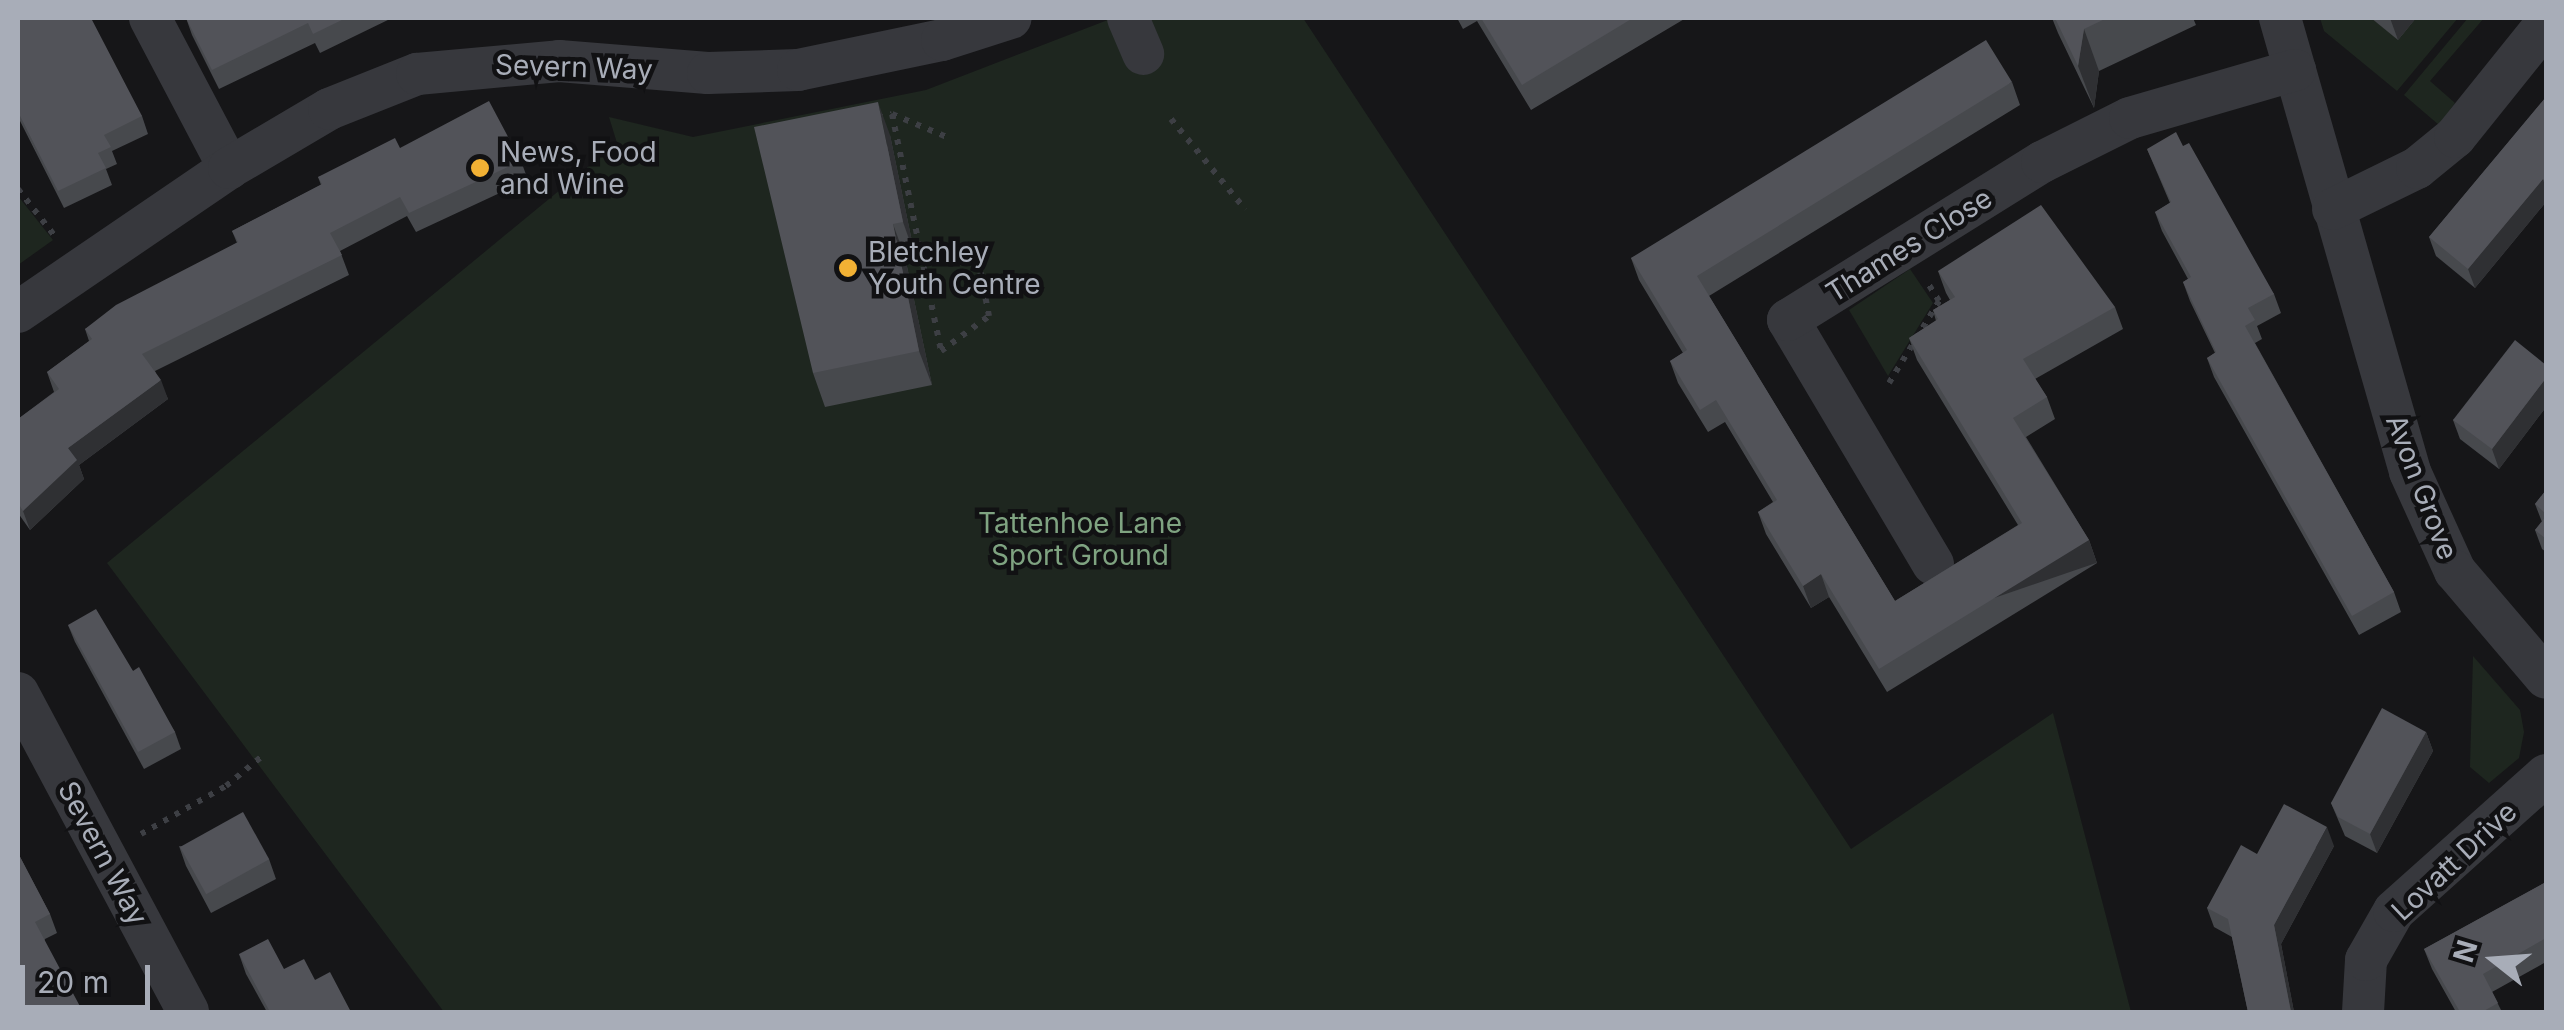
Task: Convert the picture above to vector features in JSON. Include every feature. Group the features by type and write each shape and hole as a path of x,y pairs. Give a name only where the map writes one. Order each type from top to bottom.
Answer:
{"street":[{"path":"150,18 228,168"},
{"name":"Severn Way","path":"18,312 228,168 328,109 418,74 559,61 708,74 798,70 939,29 1011,18"},
{"name":"Avon Grove","path":"2280,18 2410,472 2454,572 2546,678"},
{"path":"2332,208 2417,168 2455,138 2546,24"},
{"name":"Thames Close","path":"1933,564 1788,320 2042,162 2130,118 2294,70"},
{"name":"Severn Way","path":"18,692 188,1012"},
{"name":"Lovatt Drive","path":"2362,1012 2366,960 2394,911 2546,775"}],"path":[{"path":"892,114 941,351 989,316 975,244"},
{"path":"874,118 892,114 948,136"},
{"path":"1171,118 1244,209"},
{"path":"18,189 58,240"},
{"path":"1888,383 1939,301 1922,276"},
{"path":"135,837 226,786 261,757"}],"green space":[{"name":"Tattenhoe Lane Sport Ground","path":"1113,18 1303,18 1851,849 2053,713 2131,1012 444,1012 107,563 617,143 609,117 693,137 926,90"},
{"path":"2320,18 2371,18 2398,39 2416,18 2458,18 2397,91 2324,31"},
{"path":"2468,18 2484,18 2430,81 2455,103 2439,125 2404,95"},
{"path":"18,196 53,240 18,265"},
{"path":"1910,269 1933,303 1888,376 1849,310"},
{"path":"2473,656 2520,710 2524,732 2519,758 2489,783 2470,767"}],"building":[{"path":"18,18 91,18 142,116 104,135 111,147 98,153 106,168 58,191 18,112"},
{"path":"186,18 346,18 313,34 308,23 212,70"},
{"path":"1481,18 1633,18 1522,85"},
{"path":"2055,18 2107,18 2084,29 2078,66"},
{"path":"1986,40 2012,82 1697,276 1895,601 2022,523 1909,338 1938,319 1933,310 1955,297 1938,271 2041,205 2115,307 2023,359 2047,397 2013,418 2089,540 1879,669 1821,574 1803,586 1758,512 1777,500 1716,400 1700,410 1670,361 1687,350 1631,258"},
{"path":"2546,97 2546,182 2543,179 2468,269 2429,237"},
{"path":"489,101 521,161 409,213 400,197 330,233 342,255 142,354 161,380 68,448 77,460 23,511 18,503 18,419 59,389 47,372 92,339 85,329 116,305 238,242 232,231 322,184 318,177 395,138 400,148"},
{"name":"Bletchley Youth Centre","path":"878,102 903,222 893,224 919,351 813,373 754,127"},
{"path":"2176,132 2183,146 2189,143 2274,294 2248,308 2255,320 2245,326 2394,592 2352,616 2207,358 2216,352 2183,282 2191,277 2155,212 2171,202 2147,149"},
{"path":"2515,340 2546,365 2546,378 2492,449 2453,420"},
{"path":"2546,490 2546,514 2535,504"},
{"path":"2546,516 2546,539 2535,530"},
{"path":"96,609 133,671 139,667 175,732 138,752 68,625"},
{"path":"2382,708 2426,732 2370,834 2338,817 2331,803"},
{"path":"2284,804 2327,827 2274,925 2291,1012 2248,1012 2228,919 2207,908 2241,845 2257,854"},
{"path":"243,812 269,859 206,894 180,847"},
{"path":"18,853 50,914 35,922 83,1012 18,1012"},
{"path":"2546,882 2546,938 2483,974 2498,1003 2482,1012 2460,1012 2424,949"},
{"path":"268,939 284,969 304,959 315,980 330,972 351,1012 270,1012 239,954"}],"place":[{"name":"News, Food and Wine","path":"480,168"},
{"name":"Bletchley Youth Centre","path":"848,268"}]}
